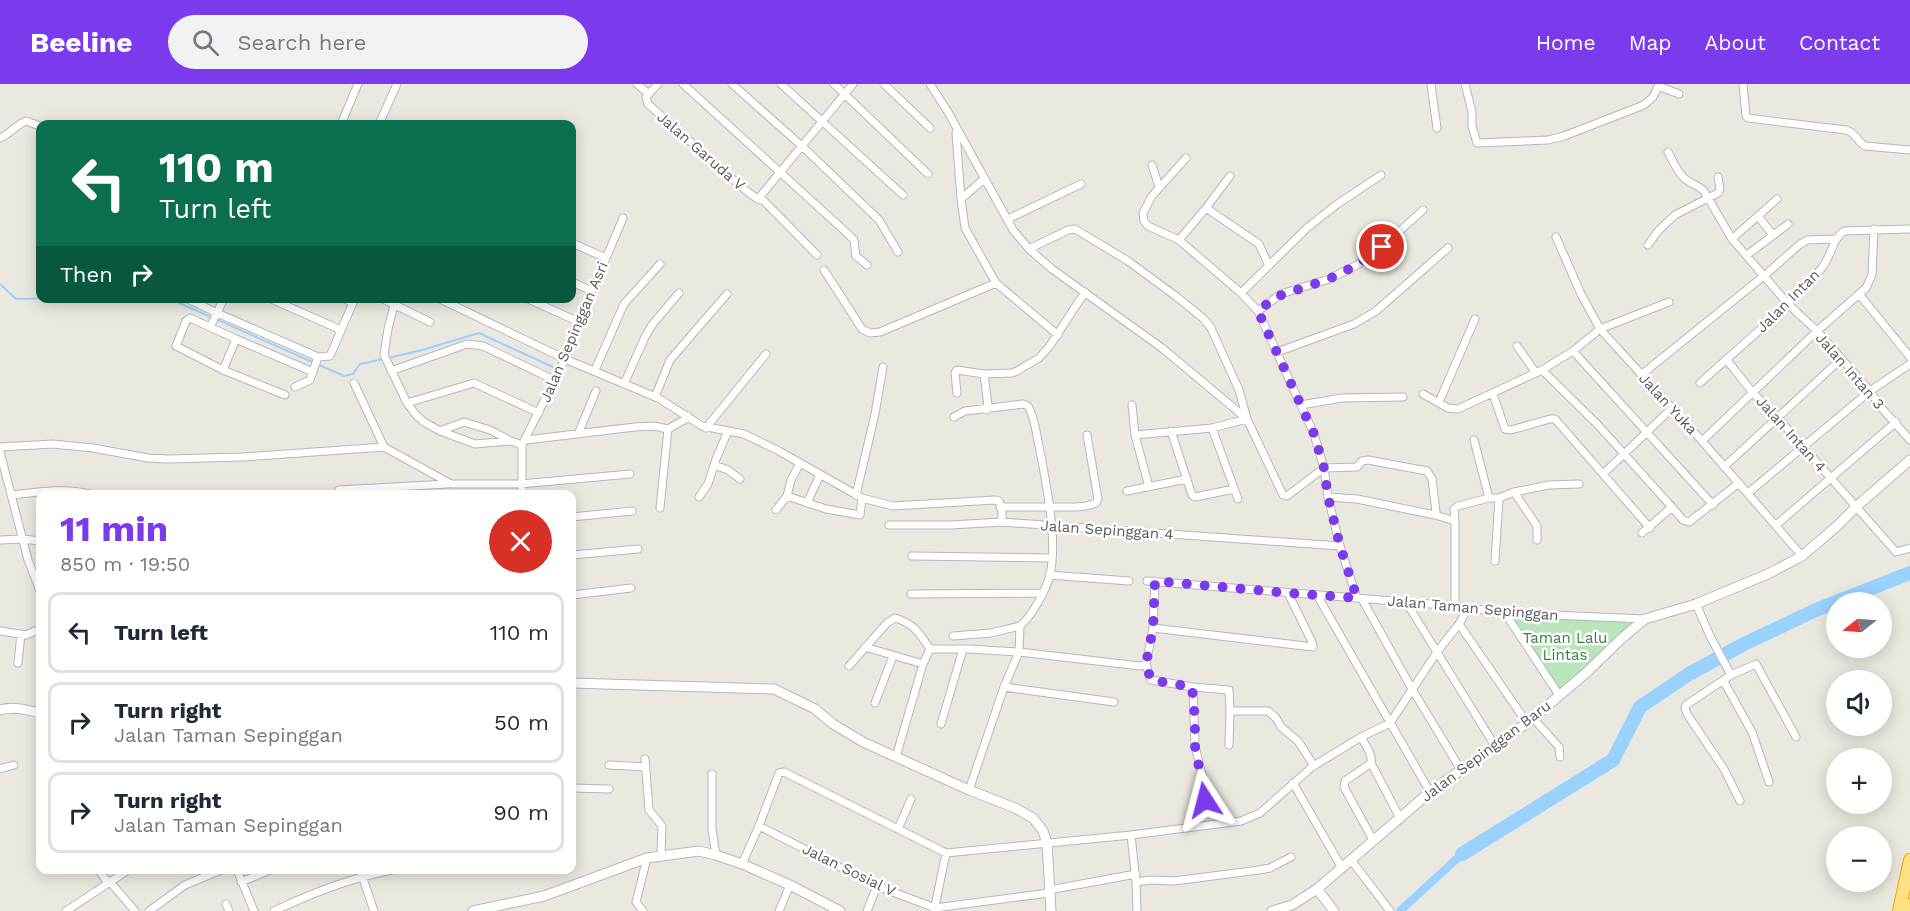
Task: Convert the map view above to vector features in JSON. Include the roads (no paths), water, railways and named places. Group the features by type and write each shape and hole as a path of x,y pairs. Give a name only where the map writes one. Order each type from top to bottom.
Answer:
{"highway":[{"path":"1899,911 1910,860"},
{"path":"1909,911 1910,905"}],"street":[{"path":"343,120 358,84"},
{"path":"381,120 397,84"},
{"name":"Jalan Garuda V","path":"637,84 647,98 648,104 744,189 764,201 817,255"},
{"path":"647,98 658,84"},
{"path":"683,84 852,238 856,256 867,265"},
{"path":"732,84 803,147 879,220 898,252"},
{"path":"781,84 903,195"},
{"path":"834,84 928,174"},
{"path":"758,199 853,84"},
{"path":"884,84 930,128"},
{"path":"930,84 1013,230 1029,249 1052,269 1162,348 1247,418"},
{"path":"1431,84 1437,128"},
{"path":"1464,84 1477,143 1541,141 1564,136 1644,105 1653,97 1658,85 1679,94"},
{"path":"1743,84 1748,118 1846,130 1854,133 1865,146 1910,150"},
{"path":"0,138 12,131 18,124 26,121 36,125"},
{"path":"956,129 965,228 996,284 1058,335"},
{"name":"Jalan Intan 3","path":"1668,152 1684,177 1698,185 1732,239 1788,304 1817,332 1870,391 1879,405 1910,440"},
{"path":"1186,158 1159,187 1143,213 1144,220 1148,226 1179,240 1241,292 1258,311 1314,434 1324,468 1328,497 1340,546 1359,598 1461,770"},
{"path":"1152,165 1159,187"},
{"path":"1241,292 1321,216 1381,175"},
{"path":"1179,240 1230,176"},
{"path":"1648,245 1667,221 1719,191 1718,177"},
{"path":"961,199 984,179"},
{"path":"1008,219 1081,184"},
{"path":"1732,239 1777,199"},
{"path":"1206,208 1259,244 1269,266"},
{"path":"1258,311 1281,294 1329,279 1357,265 1382,247 1423,210"},
{"path":"1758,216 1772,234"},
{"name":"Jalan Sepinggan Asri","path":"524,442 564,361 623,218"},
{"path":"1747,255 1788,224"},
{"path":"1029,249 1068,230 1075,229 1128,261 1204,319 1211,328 1239,390 1247,418 1285,496 1324,468 1356,467 1362,461 1368,460 1427,471 1432,479 1435,514"},
{"path":"1641,375 1765,275 1798,244 1836,237 1844,231 1910,229"},
{"path":"1702,441 1866,288 1871,280 1874,230"},
{"name":"Jalan Yuka","path":"1556,237 1581,294 1600,329 1802,556"},
{"name":"Jalan Intan","path":"1700,383 1788,304 1828,259 1836,237"},
{"path":"576,245 606,258"},
{"path":"1277,352 1354,324 1377,311 1448,248"},
{"path":"595,370 624,304 660,264"},
{"path":"824,270 862,329 870,333 880,332 996,284"},
{"path":"576,284 592,291"},
{"path":"957,393 956,371 1012,374 1039,358 1058,335 1085,292"},
{"path":"624,384 652,325 679,293"},
{"path":"655,397 670,360 727,294"},
{"path":"1859,294 1910,357"},
{"path":"1423,394 1449,408 1458,409 1539,372 1574,351 1600,329 1669,302"},
{"path":"196,303 318,357 330,356 353,303"},
{"path":"211,326 221,303"},
{"path":"280,303 341,330"},
{"path":"393,303 384,355 406,403 424,422 440,431 475,444 524,442 635,427 669,428 686,418"},
{"path":"395,303 430,322"},
{"path":"449,303 564,361 595,370 655,397 686,418 706,428 744,434 859,496 893,506 995,500 999,501 1002,522"},
{"path":"537,303 579,322"},
{"path":"285,395 223,370 176,346 188,318 313,372"},
{"path":"1439,402 1475,319"},
{"path":"223,370 236,339"},
{"path":"391,371 460,346 474,344 555,379"},
{"path":"1517,346 1539,372 1578,403 1686,522 1694,520 1739,483"},
{"path":"1574,351 1713,505"},
{"path":"706,428 766,354"},
{"path":"295,387 308,382 318,357"},
{"name":"Jalan Intan 4","path":"1726,359 1753,393 1896,552 1910,548"},
{"path":"1724,467 1841,359"},
{"path":"1748,493 1870,391 1910,364"},
{"path":"787,495 826,509 860,515 859,496 883,367"},
{"path":"984,374 987,410"},
{"path":"354,383 384,447"},
{"path":"406,403 474,383 539,413"},
{"path":"578,434 596,391"},
{"path":"1493,394 1505,429 1511,430 1555,419 1650,528"},
{"path":"1301,405 1342,398 1403,396"},
{"path":"953,636 991,633 1019,627 1028,619 1050,575 1051,558 1049,506 1034,420 1028,406 1023,404 965,411 954,417"},
{"path":"1132,405 1135,435 1149,487"},
{"path":"1603,474 1671,409"},
{"path":"1135,435 1212,428 1247,418"},
{"path":"440,431 464,422 490,430 511,441"},
{"path":"1776,525 1896,422"},
{"path":"660,508 669,428"},
{"path":"1212,428 1238,499"},
{"path":"1171,430 1192,495 1195,497 1234,489"},
{"path":"699,497 708,484 728,431"},
{"path":"1000,507 1086,506 1096,503 1098,499 1087,435"},
{"path":"1474,440 1489,498"},
{"path":"522,490 524,442"},
{"path":"0,447 53,444 168,459 242,458 384,447 451,484"},
{"path":"0,452 28,560 36,581"},
{"name":"Jalan Sepinggan Baru","path":"1272,911 1292,905 1317,889 1430,792 1530,720 1645,619 1696,604 1770,573 1802,556 1910,460"},
{"path":"715,463 740,479"},
{"path":"776,510 787,495 791,480 800,463"},
{"path":"339,490 451,484 521,484 630,474"},
{"path":"807,503 820,475"},
{"path":"1127,492 1187,479"},
{"path":"1455,606 1455,507 1549,485 1579,484"},
{"path":"50,490 75,490"},
{"path":"11,495 36,492"},
{"path":"1514,492 1537,526 1537,540"},
{"path":"1328,497 1357,499 1435,514 1455,521"},
{"path":"1495,561 1499,498"},
{"path":"1642,533 1672,507"},
{"path":"576,517 632,511"},
{"name":"Jalan Sepinggan 4","path":"889,525 1002,522 1340,546"},
{"path":"0,540 36,541"},
{"path":"576,555 638,549"},
{"path":"912,556 1051,558"},
{"path":"1050,575 1129,581"},
{"name":"Jalan Taman Sepinggan","path":"1147,581 1455,606 1505,613 1645,619"},
{"path":"1155,581 1153,628 1146,664 1151,680 1229,690 1229,745"},
{"path":"576,595 631,588"},
{"path":"911,594 1042,592"},
{"path":"1153,628 1313,647 1288,593"},
{"path":"1317,595 1430,792"},
{"path":"1406,602 1495,746"},
{"path":"1696,604 1729,672"},
{"path":"742,864 778,774 781,772 946,853 1131,835 1249,819 1260,813 1314,765 1360,737 1390,723 1468,608"},
{"path":"1505,613 1559,694"},
{"path":"849,666 887,622 895,618 906,621 916,628 930,649"},
{"path":"1459,624 1530,720 1559,747 1560,757"},
{"path":"969,790 1004,687 1019,652 1019,627"},
{"path":"0,631 26,635 36,631"},
{"path":"18,663 21,634"},
{"path":"865,648 923,664"},
{"path":"930,649 1019,652 1140,666 1146,664"},
{"path":"896,757 923,664 930,649"},
{"path":"941,724 963,649"},
{"path":"875,703 893,656"},
{"path":"1740,801 1724,769 1684,706 1723,680 1729,672 1756,663 1796,736"},
{"path":"1723,680 1752,732 1769,782"},
{"path":"576,682 774,689 815,709 833,724 863,742 1033,818 1043,831 1047,843 1051,911"},
{"path":"1004,687 1114,702"},
{"path":"1192,687 1195,746 1205,800"},
{"path":"0,710 9,707 36,712"},
{"path":"1230,711 1269,711 1281,727 1298,741 1314,765"},
{"path":"1360,737 1368,748 1372,759 1371,764 1400,818"},
{"path":"609,765 646,763 649,810 663,826 662,855"},
{"path":"1371,764 1345,781 1344,786 1373,840"},
{"path":"0,769 14,765"},
{"path":"712,774 712,829 716,855"},
{"path":"1293,783 1342,868"},
{"path":"576,788 609,789"},
{"path":"898,829 911,799"},
{"name":"Jalan Sosial V","path":"759,826 877,886 934,909 1136,878 1174,881 1252,871 1270,868 1291,857"},
{"path":"1131,835 1137,911"},
{"path":"473,911 544,896 646,858 699,851 742,864 790,885 840,911"},
{"path":"934,909 946,853"},
{"path":"643,911 636,902 646,858"},
{"path":"1351,860 1390,911"},
{"path":"102,874 135,911"},
{"path":"66,911 122,874"},
{"path":"149,911 185,885 211,874"},
{"path":"238,874 253,911"},
{"path":"241,882 260,874"},
{"path":"274,911 359,874"},
{"path":"361,874 374,911"},
{"path":"779,911 790,885"},
{"path":"867,911 877,886"},
{"path":"1317,889 1334,911"}],"waterway":[{"path":"0,284 16,299 36,298"},
{"path":"179,303 344,376 353,374 360,364 383,359"},
{"path":"388,358 479,333 555,368"},
{"path":"1462,854 1613,760 1640,707 1689,674 1744,644 1818,609 1910,573"},
{"path":"1400,911 1462,854"}],"park label":[{"name":"Taman Lalu Lintas","path":"1565,646"}]}
